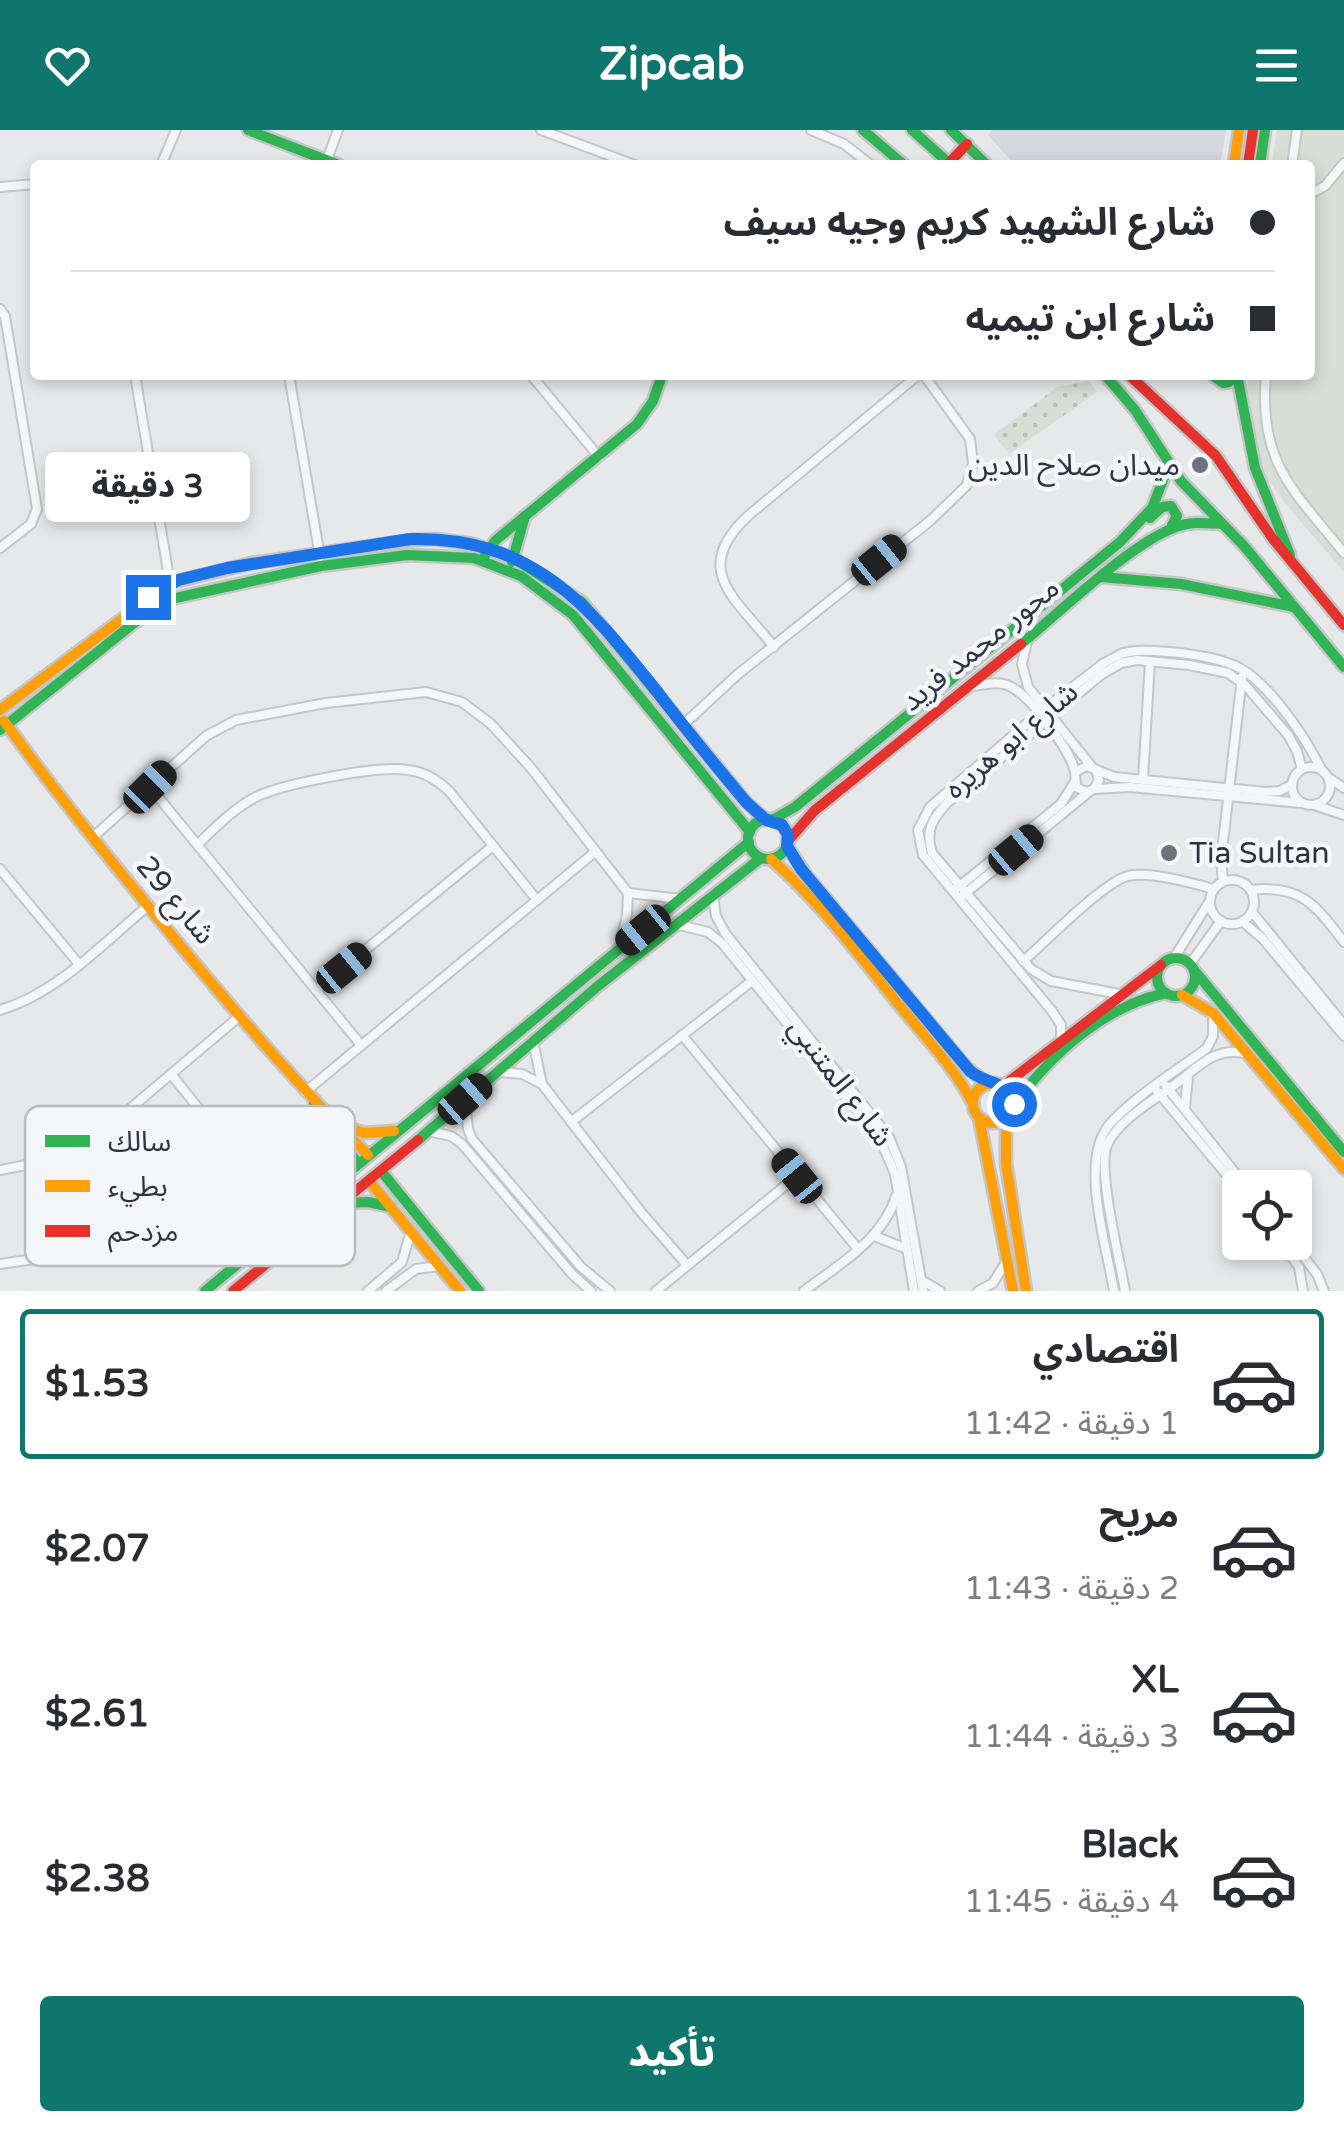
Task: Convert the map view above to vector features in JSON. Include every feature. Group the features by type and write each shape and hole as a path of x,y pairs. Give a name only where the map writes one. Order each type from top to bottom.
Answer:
{"street":[{"path":"164,160 176,130"},
{"path":"248,130 321,160"},
{"path":"327,160 338,130"},
{"path":"542,130 566,134 624,160"},
{"path":"811,130 844,144 865,160"},
{"path":"863,130 898,160"},
{"path":"912,130 946,160"},
{"path":"951,130 982,160"},
{"path":"1235,160 1239,130"},
{"path":"1249,160 1253,130"},
{"path":"1261,160 1265,130"},
{"path":"1293,160 1297,130"},
{"path":"953,160 967,144"},
{"path":"1315,191 1325,186 1344,163"},
{"path":"0,187 30,184"},
{"path":"0,309 5,316 37,513 31,524 0,548"},
{"path":"136,380 171,599"},
{"path":"291,380 322,566"},
{"path":"535,380 599,456"},
{"path":"2,720 134,623 171,599 190,592 322,566 407,555 485,554 637,424 653,401 660,380"},
{"path":"774,647 722,578 720,556 724,542 749,515 915,380"},
{"path":"682,725 931,520 967,485 973,463 970,439 925,380"},
{"path":"1110,380 1169,465 1344,667"},
{"path":"1134,380 1216,456 1344,625"},
{"path":"1237,380 1242,423 1253,463 1295,565"},
{"path":"1266,380 1265,424 1274,458 1291,488 1344,553"},
{"name":"محور محمد فريد","path":"769,820 809,796 1120,542 1160,496 1169,465"},
{"path":"1141,520 1168,506 1177,513 1172,526"},
{"path":"511,564 526,515"},
{"path":"1172,526 1192,522 1222,524"},
{"name":"محور محمد فريد","path":"788,843 814,811 1101,577 1172,526"},
{"path":"2,720 168,584 319,552 435,538 485,554 582,602 746,802 782,825 801,869 955,1053 974,1075 1009,1090 1014,1104"},
{"path":"511,564 591,635 766,858 799,884 963,1085 979,1118 1014,1291"},
{"path":"1101,577 1181,584 1294,607"},
{"path":"186,578 190,592"},
{"path":"959,892 1061,804 1074,783 1075,772 1068,751 1023,676 1027,640"},
{"name":"شارع ابو هريره","path":"1119,994 1051,982 1024,961 922,855 920,822 930,807 1042,711 1122,654 1157,652 1217,660 1244,670"},
{"name":"شارع ابو هريره","path":"1062,1040 1058,1019 932,853 928,835 934,818 1114,667 1129,661 1150,661 1208,668 1241,680"},
{"path":"1143,778 1150,661"},
{"path":"1223,881 1221,860 1244,670"},
{"path":"1244,670 1301,734 1321,769 1344,788"},
{"path":"1241,680 1292,740 1302,769"},
{"path":"968,688 992,683 1010,686 1042,711"},
{"path":"92,838 206,736 236,720 326,703 426,692 462,702 492,724 628,893 620,948"},
{"name":"شارع 29","path":"2,720 92,838 315,1106"},
{"path":"959,892 1092,790 1099,780 1094,769 1049,721"},
{"path":"1075,772 1082,766 1114,777 1302,803 1344,815"},
{"path":"199,843 234,810 269,791 396,769 411,770 438,780 537,900"},
{"path":"1302,769 1321,769"},
{"path":"1074,783 1082,791 1130,787 1274,792 1292,785 1302,769"},
{"path":"1314,805 1328,795 1329,778"},
{"path":"1292,785 1294,795 1302,803"},
{"path":"150,787 361,1045"},
{"path":"355,1166 681,899 749,837 756,824 769,820"},
{"path":"355,1193 675,924 766,858 781,854 788,843"},
{"path":"316,990 493,846"},
{"path":"305,1092 595,852"},
{"path":"0,869 78,964"},
{"path":"1024,961 1099,894 1128,876 1214,888"},
{"path":"1003,1086 1119,994 1174,958 1210,902 1214,888 1223,881 1239,881 1251,890 1254,901 1252,912 1243,922 1232,924 1220,922 1212,913 1210,902"},
{"path":"1251,890 1280,889 1306,898 1344,942"},
{"path":"628,893 681,899"},
{"name":"شارع المتنبي","path":"713,894 720,925 755,978 874,1131 889,1157 914,1291"},
{"path":"0,1010 39,994 148,906"},
{"path":"1252,912 1344,1025"},
{"path":"1182,995 1194,982 1192,967 1206,938 1220,922"},
{"path":"1243,922 1263,939 1344,1036"},
{"name":"شارع المتنبي","path":"675,924 700,929 716,938 755,978 889,1137 901,1166 922,1291"},
{"path":"1174,958 1192,967 1344,1152"},
{"path":"1161,965 1157,980 1166,993"},
{"path":"571,1122 755,978"},
{"path":"1026,1291 1006,1163 1006,1120 1014,1104 1053,1060 1116,1011 1143,997 1182,995 1213,1013 1344,1168"},
{"path":"1166,1085 1207,1048 1213,1036 1213,1013"},
{"path":"132,1106 240,1016"},
{"path":"682,1035 858,1248"},
{"path":"533,1041 542,1084 640,1212 687,1265"},
{"path":"1114,1291 1096,1186 1096,1152 1111,1122 1221,1052 1251,1054"},
{"path":"497,1072 522,1074 542,1084"},
{"path":"1185,1112 1184,1092 1190,1073"},
{"path":"171,1074 197,1106"},
{"path":"973,1104 976,1092 988,1084"},
{"path":"1166,1085 1233,1170"},
{"path":"1157,1091 1223,1170"},
{"path":"1125,1291 1105,1154 1112,1136 1157,1091"},
{"path":"465,1099 468,1129 478,1145 580,1267 610,1291"},
{"path":"979,1118 992,1124 1006,1120"},
{"path":"355,1131 400,1129"},
{"path":"428,1131 450,1136 470,1152 572,1274 591,1291"},
{"path":"470,1152 478,1145"},
{"name":"شارع 29","path":"355,1150 363,1159"},
{"path":"0,1170 25,1166"},
{"path":"382,1171 479,1291"},
{"path":"656,1291 797,1176"},
{"path":"369,1181 460,1291"},
{"path":"804,1291 874,1236 888,1218 898,1192"},
{"path":"355,1203 392,1208"},
{"path":"368,1291 402,1262 411,1231"},
{"path":"874,1236 908,1250"},
{"path":"978,1291 993,1283 1008,1258"},
{"path":"0,1264 25,1260"},
{"path":"1294,1260 1303,1291 1320,1291 1316,1274 1306,1260"},
{"path":"205,1291 237,1266"},
{"path":"225,1276 240,1288 267,1266"},
{"path":"386,1291 416,1269 438,1266"},
{"path":"671,1291 674,1277"},
{"path":"920,1280 940,1291"}],"shaded area":[{"path":"992,130 1226,130 1221,160 1010,160 988,135"},
{"path":"1277,130 1344,130 1344,572 1270,482 1250,434 1248,380 1315,380 1315,160 1273,160"},
{"path":"1089,381 1097,392 1009,454 994,435 1057,387"}],"traffic: fast":[{"path":"248,130 326,160"},
{"path":"863,130 898,160"},
{"path":"912,130 945,160"},
{"path":"951,130 982,160"},
{"path":"1261,160 1265,130"},
{"path":"485,555 496,540 637,424 653,401 660,380"},
{"path":"1109,380 1135,410 1181,481 1244,546 1344,667"},
{"path":"1219,380 1230,380"},
{"path":"1238,380 1255,468 1290,555"},
{"path":"772,820 795,807 1120,542 1152,508 1169,465"},
{"path":"1150,518 1162,507 1171,506 1177,516 1172,525"},
{"path":"512,562 525,516"},
{"path":"1021,644 1117,563 1158,535 1187,524 1222,524"},
{"path":"413,540 473,544 513,558 582,602 746,802 766,820"},
{"path":"0,730 134,623 171,599 321,566 407,555 474,558 521,576 573,615 750,832"},
{"path":"1101,577 1181,584 1294,607"},
{"path":"768,819 782,825 788,839 782,853 768,859 754,853 748,839 754,825 768,819"},
{"path":"355,1167 749,842"},
{"path":"787,846 807,876 966,1067 988,1084"},
{"path":"418,1140 598,986 761,858"},
{"path":"1176,958 1189,964 1195,977 1189,990 1176,996 1163,990 1157,977 1163,964 1176,958"},
{"path":"1194,970 1344,1152"},
{"path":"1014,1105 1044,1068 1080,1035 1121,1009 1166,993"},
{"path":"355,1159 358,1163"},
{"path":"381,1171 479,1291"},
{"path":"355,1203 391,1207"},
{"path":"205,1291 235,1266"}],"traffic: slow":[{"path":"1235,160 1239,130"},
{"path":"0,710 170,583 252,563 413,540"},
{"path":"4,721 197,966 321,1106"},
{"path":"771,859 838,929 948,1065 973,1104"},
{"path":"1182,995 1213,1013 1344,1169"},
{"path":"993,1083 1007,1089 1013,1103 1007,1117 993,1123 979,1117 973,1103 979,1089 993,1083"},
{"path":"979,1118 1013,1291"},
{"path":"1006,1120 1006,1163 1026,1291"},
{"path":"355,1130 394,1131"},
{"path":"355,1141 368,1155"},
{"path":"369,1181 460,1291"}],"traffic: jam":[{"path":"1249,160 1253,130"},
{"path":"952,160 967,144"},
{"path":"1134,380 1216,456 1273,539 1344,625"},
{"path":"788,841 814,811 1021,644"},
{"path":"1003,1086 1161,965"},
{"path":"355,1191 418,1140"},
{"path":"233,1291 264,1266"}],"place":[{"name":"ميدان صلاح الدين","path":"1200,465"},
{"name":"Tia Sultan","path":"1169,853"}],"route":[{"path":"148,597 178,580 227,568 410,539 473,544 535,570 582,602 746,802 766,820 782,825 788,835 787,846 801,869 970,1071 988,1084 1009,1090 1014,1104"}]}
